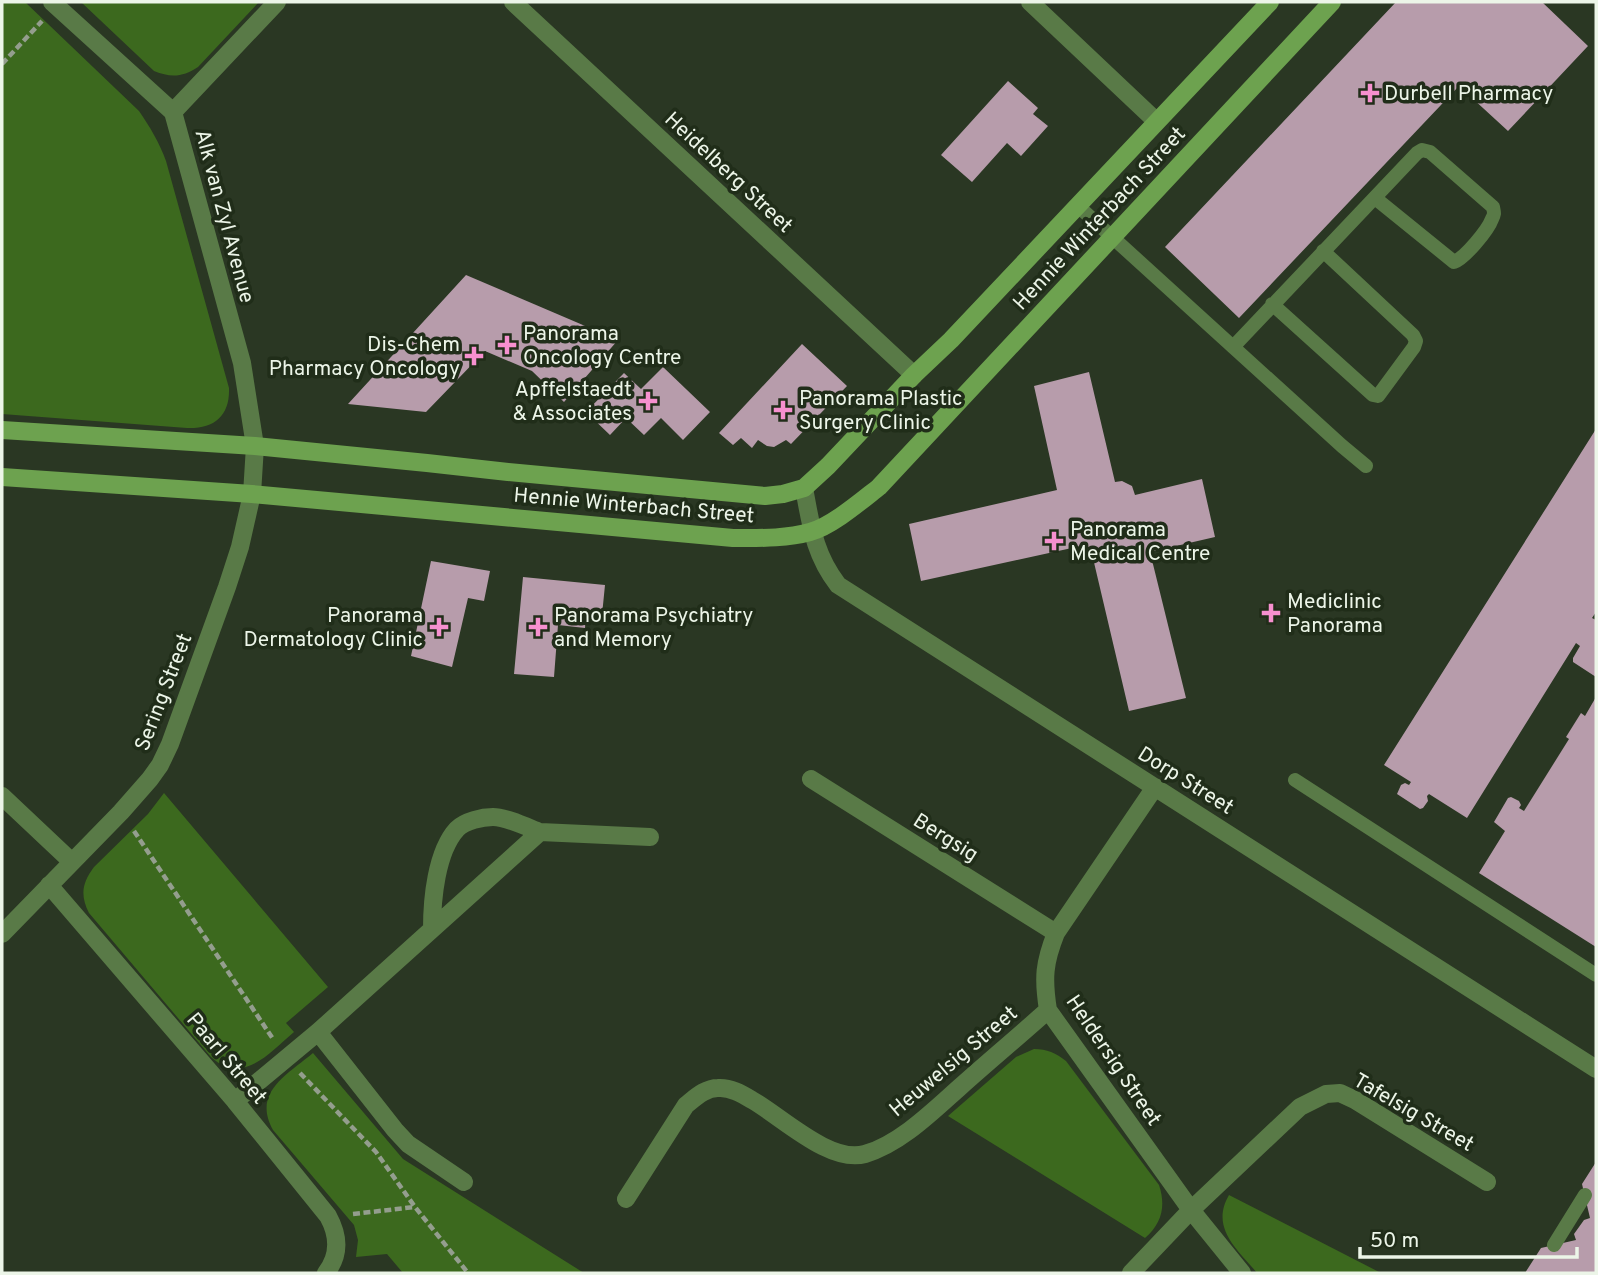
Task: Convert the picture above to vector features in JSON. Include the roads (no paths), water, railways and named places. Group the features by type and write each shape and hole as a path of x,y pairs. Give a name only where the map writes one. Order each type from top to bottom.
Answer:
{"street":[{"path":"173,112 277,2"},
{"name":"Heidelberg Street","path":"513,2 914,375"},
{"path":"1030,2 1156,121"},
{"name":"Hennie Winterbach Street","path":"2,430 255,446 765,496 804,488 951,340 1270,2"},
{"name":"Hennie Winterbach Street","path":"2,477 252,494 733,538 764,538 812,532 848,512 879,487 1332,2"},
{"name":"Alk van Zyl Avenue","path":"54,4 173,112 242,363 255,446 252,494"},
{"name":"Dorp Street","path":"804,488 812,532 821,559 838,584 1596,1069"},
{"name":"Sering Street","path":"2,934 128,804 160,765 227,587 240,547 252,494"},
{"name":"Bergsig","path":"811,779 1056,933"},
{"name":"Heldersig Street","path":"1155,787 1056,933 1047,954 1044,976 1048,1010 1191,1210 1242,1273"},
{"path":"2,796 72,862"},
{"path":"432,929 432,904 437,874 447,846 458,828 472,821 496,816 540,832 650,837"},
{"path":"235,1101 318,1032 540,832"},
{"name":"Paarl Street","path":"49,886 235,1101 328,1216 337,1241 336,1255 326,1273"},
{"name":"Heuwelsig Street","path":"626,1199 686,1105 710,1089 720,1087 738,1092 825,1148 847,1156 864,1154 891,1142 922,1120 1048,1010"},
{"path":"318,1032 408,1144 464,1182"},
{"name":"Tafelsig Street","path":"1131,1273 1191,1210 1300,1107 1326,1094 1340,1093 1355,1100 1487,1182"}],"lane":[{"path":"1233,347 1417,153 1426,150 1430,152 1493,207 1494,212 1491,222 1462,259 1454,261 1375,198"},
{"path":"1078,206 1366,466"},
{"path":"1272,304 1373,396 1378,396 1416,341 1413,335 1323,251"},
{"path":"1295,780 1596,975"},
{"path":"1554,1245 1584,1195"}],"place":[{"name":"Durbell Pharmacy","path":"1370,93"},
{"name":"Panorama Oncology Centre","path":"507,345"},
{"name":"Dis-Chem Pharmacy Oncology","path":"474,356"},
{"name":"Apffelstaedt & Associates","path":"648,401"},
{"name":"Panorama Plastic Surgery Clinic","path":"783,410"},
{"name":"Panorama Medical Centre","path":"1054,541"},
{"name":"Mediclinic Panorama","path":"1271,613"},
{"name":"Panorama Dermatology Clinic","path":"439,627"},
{"name":"Panorama Psychiatry and Memory","path":"538,627"}]}
